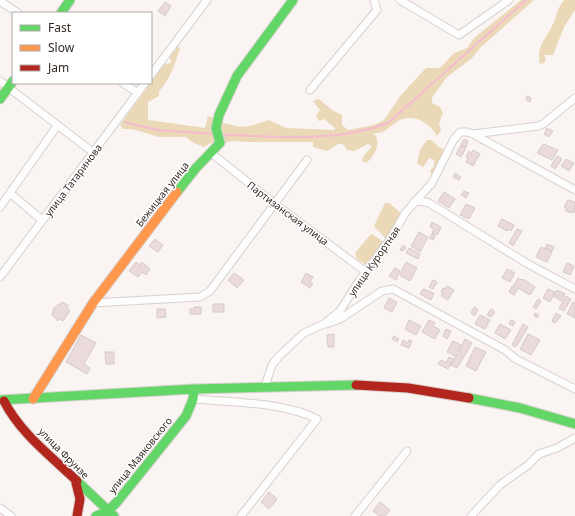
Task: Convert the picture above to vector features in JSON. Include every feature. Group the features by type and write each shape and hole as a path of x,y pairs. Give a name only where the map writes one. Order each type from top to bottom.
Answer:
{"street":[{"path":"62,12 70,0"},
{"path":"152,74 207,0"},
{"name":"Бежицкая улица","path":"33,399 93,302 210,152 220,144 216,128 219,115 237,76 293,0"},
{"path":"310,90 377,10 374,0"},
{"path":"400,0 459,35 510,0"},
{"path":"0,1 16,12"},
{"path":"0,81 11,84 57,126 94,153"},
{"path":"0,99 11,84"},
{"path":"124,84 138,93"},
{"name":"улица Татаринова","path":"0,277 144,84"},
{"path":"473,134 538,126 543,124 575,98"},
{"path":"0,207 11,194 57,126"},
{"name":"улица Курортная","path":"265,386 272,366 279,356 304,333 324,324 340,311 414,202 432,183 456,135 467,132 473,134"},
{"path":"473,134 575,190"},
{"name":"Партизанская улица","path":"210,152 275,204 366,272"},
{"path":"93,302 200,297 210,290 307,160"},
{"path":"11,194 42,220"},
{"path":"414,202 420,201 429,203 528,264 575,289"},
{"path":"324,324 340,319 382,291 393,290 505,350 516,360 575,389"},
{"name":"улица Фрунзе","path":"111,514 34,441 10,413 2,400 194,388 346,384 408,388 491,402 575,424"},
{"name":"улица Маяковского","path":"96,516 111,514 186,416 193,399 194,388"},
{"path":"193,399 281,407 305,412 317,419 241,516"},
{"path":"471,516 500,485 528,465 539,454 557,448 575,438"},
{"path":"354,516 407,451"},
{"path":"74,479 80,492 77,516"},
{"path":"0,508 11,516"}],"shaded area":[{"path":"521,0 534,0 481,47 472,58 447,77 432,97 432,103 440,107 443,113 439,123 441,131 437,136 430,127 422,121 411,118 400,120 381,133 373,133 376,137 377,145 375,153 367,163 362,161 363,157 372,146 368,144 354,151 347,150 343,144 338,144 327,151 313,147 313,142 231,141 225,143 211,143 204,147 192,142 186,137 159,137 132,129 123,129 120,125 150,84 152,84 152,81 162,67 165,64 171,63 170,57 178,46 180,49 174,66 163,87 159,91 159,96 148,102 148,120 205,128 208,116 213,118 214,124 225,123 239,127 253,125 269,120 286,128 335,130 335,128 324,119 319,121 316,116 320,110 313,101 319,99 332,110 342,115 342,125 348,130 374,125 384,120 401,95 426,68 440,68 454,53 467,48 474,38"},
{"path":"564,0 575,0 575,10 564,27 553,55 544,55 546,59 544,63 540,64 540,48 554,23 560,6"},
{"path":"427,140 431,140 439,147 446,150 432,175 430,171 434,166 434,160 429,158 423,167 417,163 420,150"},
{"path":"385,203 389,203 402,214 394,237 386,239 374,226"},
{"path":"372,234 385,243 368,266 357,259 355,253"}],"building":[{"path":"165,2 171,6 165,16 158,11"},
{"path":"527,96 531,98 530,102 526,100"},
{"path":"547,128 553,131 549,137 544,134"},
{"path":"464,139 468,141 466,147 461,145"},
{"path":"543,144 558,150 552,160 537,153"},
{"path":"461,145 466,148 461,157 456,154"},
{"path":"473,150 480,154 473,166 466,162 468,158 466,157 469,151 471,153"},
{"path":"557,156 562,159 555,169 551,166"},
{"path":"566,159 574,163 569,171 561,166"},
{"path":"455,173 461,177 459,180 453,177"},
{"path":"464,191 469,193 466,198 461,195"},
{"path":"444,192 455,199 449,208 438,201"},
{"path":"568,200 575,202 574,213 572,211 571,213 566,211 567,209 564,207"},
{"path":"466,204 475,208 469,219 460,215"},
{"path":"502,219 514,225 511,231 508,229 507,231 498,226"},
{"path":"432,222 441,227 437,235 432,233 434,229 430,227"},
{"path":"517,229 522,231 513,246 509,243"},
{"path":"419,232 428,237 420,252 411,246"},
{"path":"432,234 435,236 433,240 429,238"},
{"path":"155,239 163,245 158,252 149,246"},
{"path":"547,244 554,247 552,251 545,248"},
{"path":"403,245 406,247 403,251 400,250"},
{"path":"541,247 552,252 547,262 536,257"},
{"path":"409,248 420,254 418,259 406,253"},
{"path":"136,262 140,265 142,262 150,269 146,275 142,272 138,277 129,271"},
{"path":"406,262 417,268 410,281 400,274"},
{"path":"567,263 574,266 570,275 563,272"},
{"path":"395,268 400,271 396,280 389,276"},
{"path":"507,269 515,273 510,282 502,278"},
{"path":"234,273 244,280 237,288 228,280"},
{"path":"306,273 313,277 310,282 313,284 310,288 301,282"},
{"path":"518,278 523,279 535,287 530,295 518,288 514,295 509,292 512,286 515,286 514,285"},
{"path":"433,280 437,282 433,289 429,287"},
{"path":"447,286 454,290 448,300 441,296 443,293 441,292 443,288 445,289"},
{"path":"423,289 434,293 431,300 420,294"},
{"path":"548,289 555,292 550,302 543,298"},
{"path":"557,290 565,294 561,301 554,296"},
{"path":"566,296 571,299 564,311 559,308"},
{"path":"389,298 397,302 392,312 384,308"},
{"path":"538,299 541,301 536,309 533,307"},
{"path":"62,302 69,306 67,308 70,311 63,321 59,318 58,321 52,315 54,308"},
{"path":"573,302 575,303 575,318 567,314"},
{"path":"213,304 224,304 224,312 213,312"},
{"path":"194,307 201,307 201,314 190,314 190,309 194,309"},
{"path":"474,307 478,309 475,316 471,313"},
{"path":"157,309 165,309 166,317 157,318"},
{"path":"491,309 495,312 491,317 487,315"},
{"path":"535,313 539,315 537,318 534,316"},
{"path":"556,313 561,316 555,323 552,321"},
{"path":"480,315 490,320 485,329 475,324"},
{"path":"409,320 421,326 416,335 405,329"},
{"path":"429,320 435,323 433,326 440,330 435,339 422,332"},
{"path":"511,320 515,322 513,326 509,324"},
{"path":"500,324 511,330 505,339 495,333"},
{"path":"523,324 528,327 516,347 512,345"},
{"path":"446,329 451,331 447,339 443,336"},
{"path":"334,334 334,347 328,347 327,335"},
{"path":"528,334 540,340 531,355 520,349"},
{"path":"81,335 96,343 84,364 90,368 87,374 66,362"},
{"path":"394,336 399,339 397,342 392,339"},
{"path":"465,339 472,343 457,368 451,365 457,355 455,356 447,352 453,341 461,345 458,350 459,351"},
{"path":"403,340 408,343 409,340 412,341 409,348 401,345"},
{"path":"475,347 486,352 476,371 466,366"},
{"path":"105,352 114,352 114,364 106,364"},
{"path":"449,357 454,359 448,369 438,364 441,360 446,363"},
{"path":"269,492 277,499 269,509 261,502"},
{"path":"380,502 390,510 385,516 379,516 373,511"}],"waterway":[{"path":"222,135 285,137 327,136 368,129 388,123 526,0"},
{"path":"125,122 157,130 214,134"}],"traffic: fast":[{"path":"62,12 70,0"},
{"path":"177,192 196,168 220,143 216,128 219,115 237,76 293,0"},
{"path":"0,99 12,82"},
{"path":"0,400 194,389 356,385"},
{"path":"96,516 108,511 117,502 186,416 193,399 194,389"},
{"path":"469,398 520,408 575,424"},
{"path":"77,481 114,516"}],"traffic: slow":[{"path":"33,399 93,303 177,192"}],"traffic: jam":[{"path":"356,385 408,388 469,398"},
{"path":"4,401 11,413 28,434 47,454 77,481"},
{"path":"76,483 80,499 77,516"}]}
